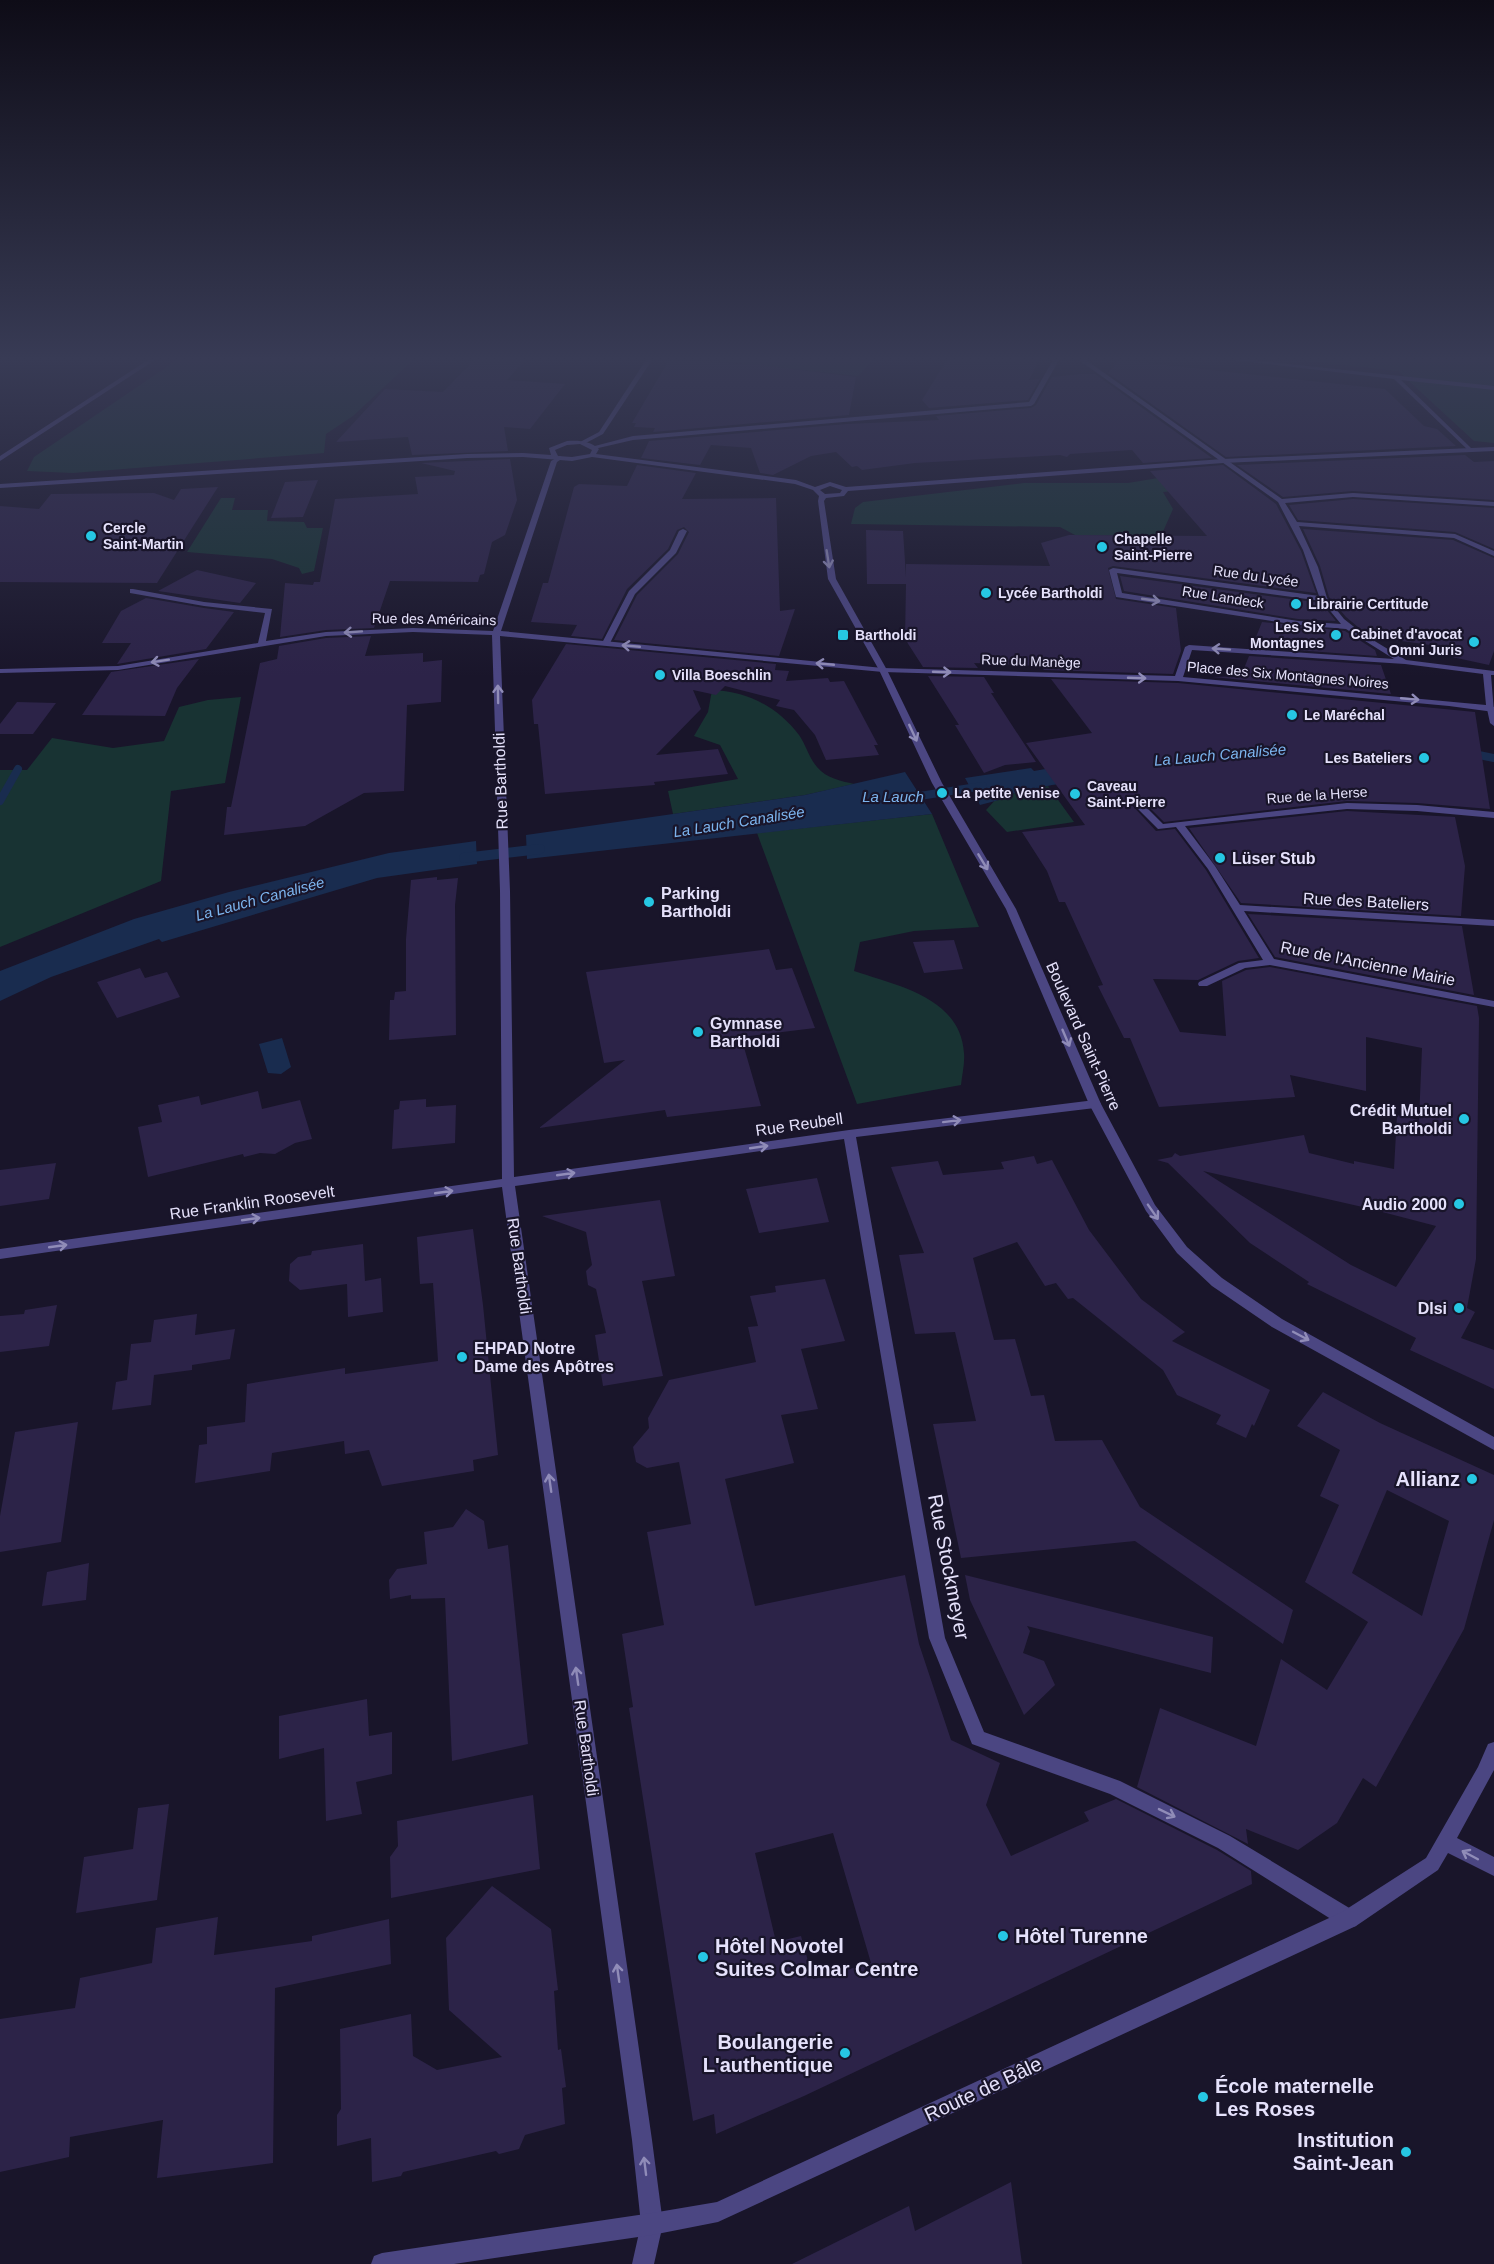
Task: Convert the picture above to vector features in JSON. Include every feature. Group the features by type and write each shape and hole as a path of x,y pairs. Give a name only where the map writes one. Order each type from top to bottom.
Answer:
{"street":[{"path":"0,486 317,466"},
{"name":"Rue Bartholdi","path":"552,466 496,633 504,863 508,1183 652,2224"},
{"path":"689,466 796,482 815,489 823,496 842,495 846,489"},
{"path":"815,489 830,484 846,489 1144,466"},
{"path":"1231,466 1281,501 1295,524 1315,569 1324,599 1349,627 1405,662"},
{"path":"1281,501 1353,495 1494,504"},
{"name":"Boulevard Saint-Pierre","path":"823,496 820,501 832,579 883,670 937,783 1011,909 1095,1104 1150,1208 1182,1250 1217,1282 1276,1323 1494,1443"},
{"path":"1295,524 1455,536 1494,554"},
{"path":"606,644 632,593 672,552 683,531"},
{"name":"Rue du Lycée","path":"1113,570 1324,599"},
{"name":"Rue Landeck","path":"1113,570 1119,595 1298,623 1349,627"},
{"path":"133,591 204,604 269,611 261,645"},
{"name":"Rue des Américains","path":"0,671 118,668 326,634 380,630 496,633 883,670"},
{"name":"Place des Six Montagnes Noires","path":"1189,647 1405,662 1491,673 1492,709 1449,703 1178,679 1189,647"},
{"name":"Rue du Manège","path":"883,670 1178,679"},
{"path":"1492,709 1494,723"},
{"name":"Rue de la Herse","path":"1136,802 1161,827 1347,806 1417,808 1494,815"},
{"path":"1178,824 1212,868 1270,962"},
{"name":"Rue des Bateliers","path":"1237,908 1494,923"},
{"name":"Rue de l'Ancienne Mairie","path":"1203,984 1243,965 1270,962 1494,1004"},
{"name":"Rue Reubell","path":"508,1183 849,1134 1095,1104"},
{"name":"Rue Stockmeyer","path":"849,1134 935,1626 941,1648 978,1738 1114,1787 1224,1842 1349,1919"},
{"name":"Rue Franklin Roosevelt","path":"0,1254 508,1183"},
{"name":"Route de Bâle","path":"382,2264 718,2212 1349,1919 1432,1864 1494,1750"},
{"path":"1446,1842 1494,1867"},
{"path":"643,2264 652,2224"}],"green space":[{"path":"30,466 165,466 73,473 27,471"},
{"path":"1200,471 1218,487 1163,492 1173,509 1161,536 1075,535 1060,527 851,524 855,508 863,502 1024,483 1128,483"},
{"path":"221,498 235,498 232,510 268,510 267,521 304,522 307,528 323,528 314,571 302,574 299,568 272,559 187,552"},
{"path":"712,690 725,691 761,702 791,725 821,771 854,784 805,795 673,814 668,791 738,779 720,745 694,736 708,712"},
{"path":"241,697 225,783 171,791 161,881 0,947 0,770 27,770 52,738 113,748 164,741 179,707 208,700"},
{"path":"1048,786 1074,822 1007,832 986,810 998,797"},
{"path":"932,814 979,927 914,931 860,942 854,971 907,989 939,1006 951,1019 960,1034 964,1053 961,1085 857,1104 757,833"}],"water":[{"path":"1031,768 1034,771 1051,768 1114,777 1052,785 998,797 999,800 980,805 965,778"},
{"name":"La Lauch","path":"905,772 932,814 527,859 526,835 805,795"},
{"path":"476,841 477,864 377,878 162,942 159,939 51,977 0,1001 0,971 134,919 229,892 389,853"},
{"path":"282,1038 291,1067 281,1074 268,1073 259,1044"}],"building":[{"path":"432,466 511,466 517,500 505,535 492,542 484,574 480,575 478,582 390,581 374,628 326,630 280,637 285,583 313,585 314,582 320,582 335,499 418,494 415,477 454,475 455,471"},
{"path":"637,466 642,466 696,473 682,499 776,498 780,611 795,609 779,656 614,640 637,595 678,554 689,532 684,527 677,530 668,549 627,589 602,639 571,636 577,625 531,622 543,583 548,583 574,487 579,484 627,486"},
{"path":"757,466 792,466 773,475 760,473"},
{"path":"851,466 895,466 862,470 857,466"},
{"name":"Lycée Bartholdi","path":"1224,466 1276,504 1301,551 1316,593 1113,566 1108,568 1116,599 1176,608 1181,651 1173,674 1044,670 1041,666 974,663 978,668 923,667 905,639 906,584 867,584 866,530 903,531 906,577 906,564 1050,566 1041,543 1069,535 1207,536 1150,471"},
{"path":"1238,466 1494,466 1494,500 1353,491 1283,497"},
{"path":"318,480 303,517 271,518 285,482"},
{"path":"218,487 157,583 0,582 0,506 39,509 51,494 154,493 174,500 181,489"},
{"path":"1353,499 1494,508 1494,549 1455,532 1298,520 1289,505"},
{"path":"1303,529 1453,540 1494,558 1494,651 1489,665 1452,657 1453,648 1372,637 1364,632 1346,617 1329,597 1320,566"},
{"path":"197,570 256,583 240,603 158,591"},
{"path":"1120,576 1321,603 1336,621 1298,619 1124,591"},
{"path":"146,598 234,612 206,649 117,664 131,643 102,643 121,611"},
{"path":"1262,622 1345,631 1375,650 1377,656 1252,647"},
{"path":"371,636 365,656 423,653 423,662 442,660 441,702 407,705 404,791 364,793 305,826 224,835 227,807 231,807 260,663 277,659 279,646 326,638"},
{"path":"566,644 776,664 775,670 789,671 786,681 828,678 830,682 844,681 878,745 874,745 879,755 826,760 815,735 794,710 776,706 780,700 725,686 716,695 693,690 701,709 656,755 718,749 728,774 654,782 655,785 545,794 538,724 534,724 532,700"},
{"path":"1249,656 1381,665 1391,694 1212,677 1241,676"},
{"path":"199,659 177,688 165,716 82,715 111,672"},
{"path":"928,676 984,677 994,693 991,693 1036,762 1005,765 984,773 955,725 959,725"},
{"path":"1051,679 1178,683 1475,712 1490,809 1417,803 1347,801 1164,822 1140,798 1132,798 1131,804 1156,831 1175,829 1206,870 1259,958 1238,961 1198,980 1153,979 1180,1032 1226,1036 1222,981 1246,970 1270,967 1477,1006 1479,1018 1476,1259 1467,1308 1475,1312 1461,1338 1494,1350 1494,1389 1410,1350 1416,1338 1307,1284 1309,1282 1250,1243 1168,1163 1157,1160 1172,1157 1175,1153 1180,1156 1304,1135 1309,1153 1354,1164 1354,1161 1394,1169 1397,1115 1419,1120 1422,1048 1366,1037 1366,1091 1290,1075 1295,1097 1159,1107 1130,1038 1124,1038 1098,986 1103,985 1065,902 1059,902 1047,871 1022,832 1085,825 1026,743 1092,733","holes":["1203,1171 1436,1226 1396,1287 1351,1265"]},
{"path":"17,702 56,703 33,734 0,734 0,724"},
{"path":"1347,811 1455,817 1465,866 1461,916 1241,903 1189,828"},
{"path":"437,877 437,880 458,878 455,905 456,1035 389,1040 390,1000 394,1000 395,992 406,991 406,939 411,880"},
{"path":"1248,914 1462,926 1474,995 1275,957"},
{"path":"954,940 963,969 924,973 913,942"},
{"name":"Gymnase Bartholdi","path":"769,949 776,970 792,968 815,1028 741,1037 761,1106 667,1117 665,1110 539,1128 625,1060 604,1063 586,972"},
{"path":"140,968 145,978 167,972 180,997 117,1018 97,982"},
{"path":"258,1091 262,1109 300,1100 312,1139 295,1143 275,1154 260,1153 244,1157 243,1154 148,1177 138,1127 162,1122 158,1105 199,1096 201,1105"},
{"path":"426,1099 426,1107 456,1105 455,1143 392,1149 394,1110 399,1109 400,1101"},
{"path":"1034,1156 1037,1164 1052,1160 1089,1230 1141,1299 1185,1332 1172,1341 1270,1390 1246,1438 1216,1424 1221,1415 1177,1395 1163,1370 1073,1298 1068,1299 1056,1283 1045,1286 1017,1242 973,1258 994,1340 1015,1339 1031,1396 1044,1395 1055,1441 1102,1440 1140,1507 1293,1610 1283,1644 1135,1541 961,1558 933,1424 976,1421 955,1332 915,1334 899,1255 924,1253 891,1167 938,1161 943,1175 1004,1169 1001,1162"},
{"path":"56,1163 49,1199 0,1206 0,1170"},
{"path":"817,1178 829,1222 759,1233 746,1189"},
{"path":"660,1200 675,1276 642,1281 663,1376 603,1386 595,1335 606,1333 596,1289 588,1285 586,1271 592,1265 586,1232 542,1216"},
{"name":"EHPAD Notre Dame des Apôtres","path":"473,1229 498,1455 473,1460 474,1471 382,1486 369,1450 345,1454 344,1441 272,1453 270,1471 195,1483 199,1445 207,1444 207,1427 245,1422 247,1384 345,1368 345,1374 438,1361 433,1283 420,1284 417,1237"},
{"path":"363,1244 365,1281 381,1278 383,1312 348,1317 347,1284 300,1290 289,1281 290,1264 298,1257 311,1255 312,1251"},
{"path":"825,1279 845,1341 801,1349 818,1409 781,1415 794,1463 725,1479 755,1606 905,1575 919,1644 951,1740 1000,1763 986,1805 1011,1856 1089,1821 1084,1812 1116,1799 1217,1850 1251,1871 1252,1884 804,2096 716,2134 714,2114 693,2121 629,1708 633,1707 622,1634 664,1625 647,1532 691,1524 679,1462 647,1468 636,1462 633,1447 649,1428 648,1418 669,1380 756,1362 748,1327 758,1326 750,1296 776,1292 775,1286","holes":["833,1833 871,1963 813,1979 801,1936 776,1942 755,1853"]},
{"path":"57,1305 49,1346 0,1352 0,1316 24,1314 25,1310"},
{"path":"197,1314 195,1335 235,1329 230,1359 192,1365 192,1370 154,1375 151,1405 112,1410 116,1382 127,1380 131,1344 151,1342 154,1320"},
{"path":"1323,1392 1380,1423 1494,1475 1494,1520 1464,1629 1376,1787 1363,1778 1337,1823 1298,1850 1246,1829 1248,1844 1137,1787 1160,1708 1256,1746 1281,1659 1327,1690 1368,1622 1305,1582 1339,1505 1320,1496 1340,1450 1297,1426","holes":["1387,1490 1449,1521 1422,1616 1352,1573"]},
{"path":"78,1422 61,1542 0,1552 0,1516 15,1432"},
{"path":"466,1509 484,1521 488,1549 508,1545 528,1744 452,1761 445,1598 411,1599 411,1595 390,1599 389,1580 397,1569 427,1564 424,1532 453,1527"},
{"path":"89,1563 86,1600 42,1606 47,1572"},
{"path":"965,1575 1213,1637 1211,1673 1027,1626 1030,1631 1023,1653 1044,1661 1055,1685 1024,1715 970,1600"},
{"path":"367,1699 369,1736 392,1732 392,1774 356,1782 362,1814 326,1821 324,1748 279,1759 279,1716"},
{"path":"533,1795 540,1869 391,1898 390,1857 398,1846 397,1821"},
{"path":"169,1804 157,1900 76,1913 84,1857 133,1849 138,1808"},
{"path":"492,1886 551,1929 558,1990 554,1991 558,2050 561,2049 566,2087 562,2088 565,2124 525,2135 519,2149 499,2154 496,2151 403,2172 401,2176 372,2182 371,2138 337,2146 337,2115 341,2109 340,2029 411,2014 413,2056 437,2070 502,2057 449,2010 446,1938"},
{"path":"218,1917 214,1955 312,1941 312,1936 389,1919 391,1964 275,1988 273,2163 157,2178 163,2120 70,2137 69,2157 0,2172 0,2019 75,2008 80,1978 152,1963 156,1928"},
{"path":"1011,2182 1022,2264 792,2264 909,2206 915,2231"}],"waterway":[{"name":"La Lauch Canalisée","path":"1469,753 1494,758"},
{"path":"0,801 18,769"},
{"name":"La Lauch Canalisée","path":"907,798 983,786"},
{"name":"La Lauch Canalisée","path":"464,858 540,849"}],"place":[{"name":"Cercle Saint-Martin","path":"91,536"},
{"name":"Chapelle Saint-Pierre","path":"1102,547"},
{"name":"Lycée Bartholdi","path":"986,593"},
{"name":"Librairie Certitude","path":"1296,604"},
{"name":"Bartholdi","path":"843,635"},
{"name":"Les Six Montagnes","path":"1336,635"},
{"name":"Cabinet d'avocat Omni Juris","path":"1474,642"},
{"name":"Villa Boeschlin","path":"660,675"},
{"name":"Le Maréchal","path":"1292,715"},
{"name":"Les Bateliers","path":"1424,758"},
{"name":"La petite Venise","path":"942,793"},
{"name":"Caveau Saint-Pierre","path":"1075,794"},
{"name":"Lüser Stub","path":"1220,858"},
{"name":"Parking Bartholdi","path":"649,902"},
{"name":"Gymnase Bartholdi","path":"698,1032"},
{"name":"Crédit Mutuel Bartholdi","path":"1464,1119"},
{"name":"Audio 2000","path":"1459,1204"},
{"name":"Dlsi","path":"1459,1308"},
{"name":"EHPAD Notre Dame des Apôtres","path":"462,1357"},
{"name":"Allianz","path":"1472,1479"},
{"name":"Hôtel Turenne","path":"1003,1936"},
{"name":"Hôtel Novotel Suites Colmar Centre","path":"703,1957"},
{"name":"Boulangerie L'authentique","path":"845,2053"},
{"name":"École maternelle Les Roses","path":"1203,2097"},
{"name":"Institution Saint-Jean","path":"1406,2152"}]}
